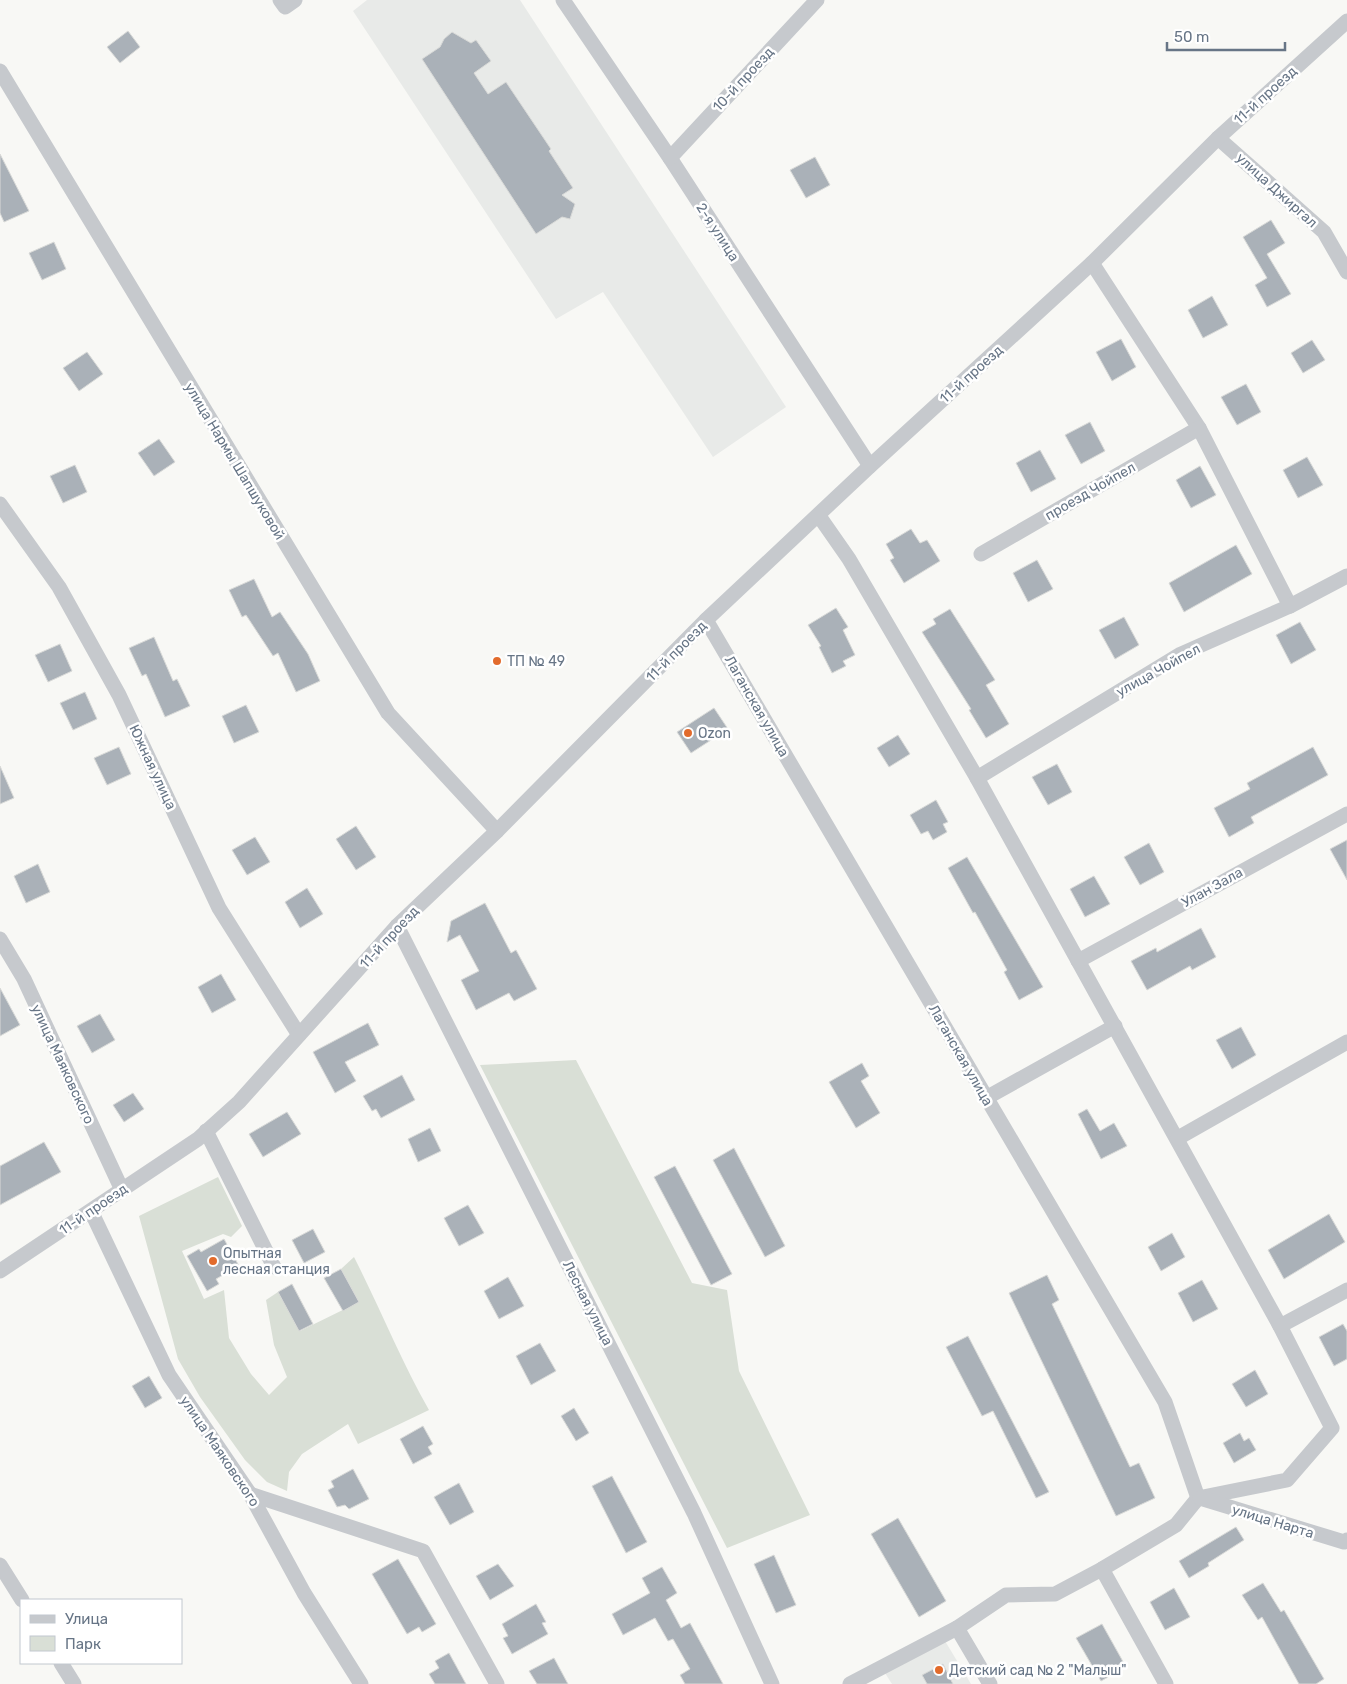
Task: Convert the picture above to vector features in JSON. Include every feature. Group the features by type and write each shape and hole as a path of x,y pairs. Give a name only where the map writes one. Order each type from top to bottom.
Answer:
{"street":[{"name":"2-я улица","path":"563,0 670,158 870,466"},
{"name":"10-й проезд","path":"670,158 817,0"},
{"name":"11-й проезд","path":"0,1271 122,1190 206,1131 239,1102 397,926 497,831 706,620 819,516 870,466 1092,263 1218,138 1347,21"},
{"name":"улица Нармы Шапшуковой","path":"0,71 388,713 497,831"},
{"name":"улица Джиргал","path":"1218,138 1324,232 1347,272"},
{"path":"1092,263 1199,428 1290,606"},
{"name":"проезд Чойпел","path":"982,554 1199,428"},
{"name":"Южная улица","path":"0,504 64,595 120,695 219,908 299,1035"},
{"path":"819,516 849,559 977,778 1178,1138 1280,1326 1332,1428 1287,1480 1198,1498 1176,1525 1102,1569 1055,1594 1006,1595 957,1628 850,1684"},
{"name":"улица Чойпел","path":"977,778 1181,654 1290,606 1347,576"},
{"name":"Лаганская улица","path":"706,620 1165,1402 1198,1498"},
{"name":"Улан Зала","path":"1078,960 1347,814"},
{"name":"Лесная улица","path":"397,926 694,1513 772,1684"},
{"name":"улица Маяковского","path":"0,940 24,980 122,1190"},
{"path":"986,1098 1115,1026"},
{"path":"1178,1138 1347,1042"},
{"path":"206,1131 274,1267"},
{"name":"улица Маяковского","path":"91,1211 169,1375 250,1494 304,1593 361,1684"},
{"path":"1280,1326 1347,1290"},
{"path":"250,1494 423,1551 497,1684"},
{"name":"улица Нарта","path":"1198,1498 1346,1543"},
{"path":"0,1565 21,1599"},
{"path":"1102,1569 1166,1684"},
{"path":"957,1628 990,1684"},
{"path":"62,1664 74,1684"}],"shaded area":[{"path":"367,0 520,0 786,407 713,457 603,292 556,319 353,11"},
{"path":"945,1641 971,1684 892,1684 885,1673"}],"green space":[{"path":"576,1060 692,1283 727,1290 739,1371 810,1515 727,1548 480,1065"},
{"path":"218,1177 242,1226 231,1237 223,1234 182,1251 204,1299 224,1290 229,1338 251,1374 269,1395 287,1377 274,1345 266,1300 278,1292 300,1331 359,1302 341,1269 354,1257 409,1373 429,1410 358,1444 348,1424 302,1454 289,1472 287,1491 267,1482 245,1460 200,1397 178,1359 139,1216"}],"building":[{"path":"128,31 140,47 120,63 107,47"},
{"path":"452,32 471,43 476,40 491,61 474,73 488,94 506,82 551,149 549,151 573,188 562,195 575,204 570,219 562,217 536,234 422,59 440,47 444,39"},
{"path":"0,154 29,211 4,222 0,213"},
{"path":"815,157 830,185 806,198 790,170"},
{"path":"1271,220 1285,243 1267,254 1291,294 1267,307 1255,285 1267,278 1243,237"},
{"path":"54,242 66,269 42,280 29,253"},
{"path":"1212,296 1228,325 1203,338 1188,310"},
{"path":"1121,339 1136,367 1112,381 1096,352"},
{"path":"1312,340 1325,360 1303,373 1291,353"},
{"path":"87,352 103,374 79,391 63,368"},
{"path":"1246,384 1261,412 1237,425 1221,397"},
{"path":"1090,422 1105,451 1081,464 1065,435"},
{"path":"159,439 175,462 154,476 138,453"},
{"path":"1040,450 1056,479 1031,492 1016,463"},
{"path":"1307,457 1323,485 1298,498 1283,470"},
{"path":"75,465 87,492 63,503 50,476"},
{"path":"1200,466 1216,495 1191,508 1176,480"},
{"path":"911,529 920,543 927,540 940,561 904,583 890,560 894,558 886,544"},
{"path":"1236,545 1252,574 1184,612 1169,583"},
{"path":"1037,560 1053,589 1028,602 1013,573"},
{"path":"254,579 272,617 280,612 308,654 320,681 296,692 278,653 273,656 246,615 242,617 229,590"},
{"path":"836,608 848,627 843,630 855,655 843,661 846,666 832,673 819,647 821,646 808,625"},
{"path":"950,609 995,680 986,685 1009,724 986,738 969,710 971,709 922,632 936,624 933,619"},
{"path":"1124,617 1139,645 1115,659 1099,630"},
{"path":"1300,622 1316,650 1291,664 1276,635"},
{"path":"154,637 173,681 177,679 190,706 165,717 146,674 142,676 129,648"},
{"path":"60,644 72,671 48,682 35,655"},
{"path":"85,692 97,719 73,730 60,703"},
{"path":"246,705 259,732 234,743 222,716"},
{"path":"714,708 728,729 691,753 677,732"},
{"path":"898,735 910,754 889,767 877,748"},
{"path":"119,747 131,774 107,785 94,758"},
{"path":"1313,747 1328,775 1251,817 1254,823 1229,837 1214,808 1250,789 1247,783"},
{"path":"1057,764 1072,792 1048,805 1032,777"},
{"path":"0,766 14,798 0,804"},
{"path":"936,800 948,822 943,824 947,832 933,840 928,831 921,834 910,815"},
{"path":"356,826 376,857 356,870 336,839"},
{"path":"255,837 270,862 247,875 232,850"},
{"path":"1347,840 1347,880 1330,849"},
{"path":"1149,843 1164,872 1140,885 1124,857"},
{"path":"967,857 1043,987 1019,1000 1004,972 1007,970 948,868"},
{"path":"38,864 50,892 26,903 14,876"},
{"path":"1094,876 1110,904 1085,917 1070,889"},
{"path":"307,888 323,914 300,928 285,902"},
{"path":"485,903 511,953 516,950 537,989 514,1001 509,993 476,1010 461,980 479,971 460,935 447,942 451,921"},
{"path":"1201,928 1216,957 1192,970 1190,966 1147,990 1131,961 1156,948 1157,952"},
{"path":"221,974 236,1000 212,1013 198,987"},
{"path":"0,988 20,1025 0,1036"},
{"path":"100,1014 115,1040 92,1053 77,1026"},
{"path":"368,1023 379,1045 345,1062 356,1081 335,1093 313,1052"},
{"path":"1241,1027 1256,1055 1232,1069 1216,1040"},
{"path":"862,1063 869,1076 861,1081 880,1113 856,1128 829,1082"},
{"path":"402,1075 415,1100 381,1118 376,1109 372,1111 363,1096"},
{"path":"133,1093 144,1109 124,1122 113,1105"},
{"path":"1087,1109 1100,1131 1114,1123 1127,1146 1101,1159 1078,1114"},
{"path":"287,1112 301,1134 263,1157 249,1134"},
{"path":"430,1128 441,1151 418,1162 408,1139"},
{"path":"44,1142 61,1172 0,1205 0,1166"},
{"path":"734,1148 785,1246 765,1257 713,1160"},
{"path":"675,1166 732,1274 711,1285 654,1177"},
{"path":"468,1205 484,1233 459,1246 444,1218"},
{"path":"1329,1214 1345,1242 1284,1279 1268,1250"},
{"path":"313,1229 325,1252 304,1263 292,1240"},
{"path":"1172,1233 1185,1257 1161,1271 1148,1247"},
{"name":"Опытная лесная станция","path":"224,1239 239,1266 216,1279 219,1284 207,1291 187,1256 199,1249 201,1252"},
{"path":"341,1269 359,1302 343,1311 324,1278"},
{"path":"1047,1275 1059,1300 1052,1304 1130,1467 1139,1463 1155,1498 1116,1516 1009,1293"},
{"path":"508,1277 524,1306 499,1319 484,1291"},
{"path":"1202,1280 1218,1309 1193,1322 1178,1293"},
{"path":"292,1284 313,1324 299,1331 278,1292"},
{"path":"1343,1324 1347,1331 1347,1359 1334,1366 1319,1337"},
{"path":"968,1336 1049,1492 1036,1498 993,1411 982,1416 946,1347"},
{"path":"540,1343 556,1371 531,1385 516,1356"},
{"path":"1255,1370 1268,1394 1246,1407 1232,1384"},
{"path":"149,1376 162,1398 145,1408 132,1386"},
{"path":"574,1408 589,1433 576,1441 561,1416"},
{"path":"423,1426 433,1444 428,1447 432,1454 413,1464 400,1439"},
{"path":"1240,1433 1244,1441 1249,1438 1256,1450 1234,1463 1223,1443"},
{"path":"353,1469 369,1499 349,1509 345,1505 337,1507 328,1490 334,1487 331,1481"},
{"path":"612,1476 647,1542 626,1553 592,1486"},
{"path":"459,1483 474,1512 450,1525 434,1497"},
{"path":"898,1518 946,1601 919,1617 871,1534"},
{"path":"1236,1527 1244,1540 1208,1563 1209,1566 1189,1578 1179,1561"},
{"path":"774,1555 796,1605 776,1613 754,1564"},
{"path":"398,1559 436,1624 422,1632 419,1627 407,1634 372,1574"},
{"path":"498,1564 514,1586 490,1600 476,1576"},
{"path":"662,1567 677,1593 666,1600 681,1628 690,1623 723,1684 685,1684 680,1675 690,1669 673,1639 668,1641 655,1618 623,1635 612,1614 650,1593 642,1578"},
{"path":"1263,1583 1281,1612 1284,1610 1324,1679 1316,1684 1299,1684 1262,1617 1258,1620 1242,1595"},
{"path":"1174,1588 1190,1617 1165,1630 1150,1602"},
{"path":"536,1604 546,1622 542,1623 548,1634 512,1654 503,1638 508,1636 502,1624"},
{"path":"1102,1624 1126,1667 1101,1681 1076,1638"},
{"path":"449,1653 466,1684 435,1684 429,1674 439,1668 435,1661"},
{"path":"554,1658 568,1684 537,1684 529,1671"},
{"name":"Детский сад № 2 \"Малыш\"","path":"943,1664 953,1684 927,1684 922,1675"}],"place":[{"name":"ТП № 49","path":"497,661"},
{"name":"Ozon","path":"688,733"},
{"name":"Опытная лесная станция","path":"213,1261"},
{"name":"Детский сад № 2 \"Малыш\"","path":"939,1670"}]}
